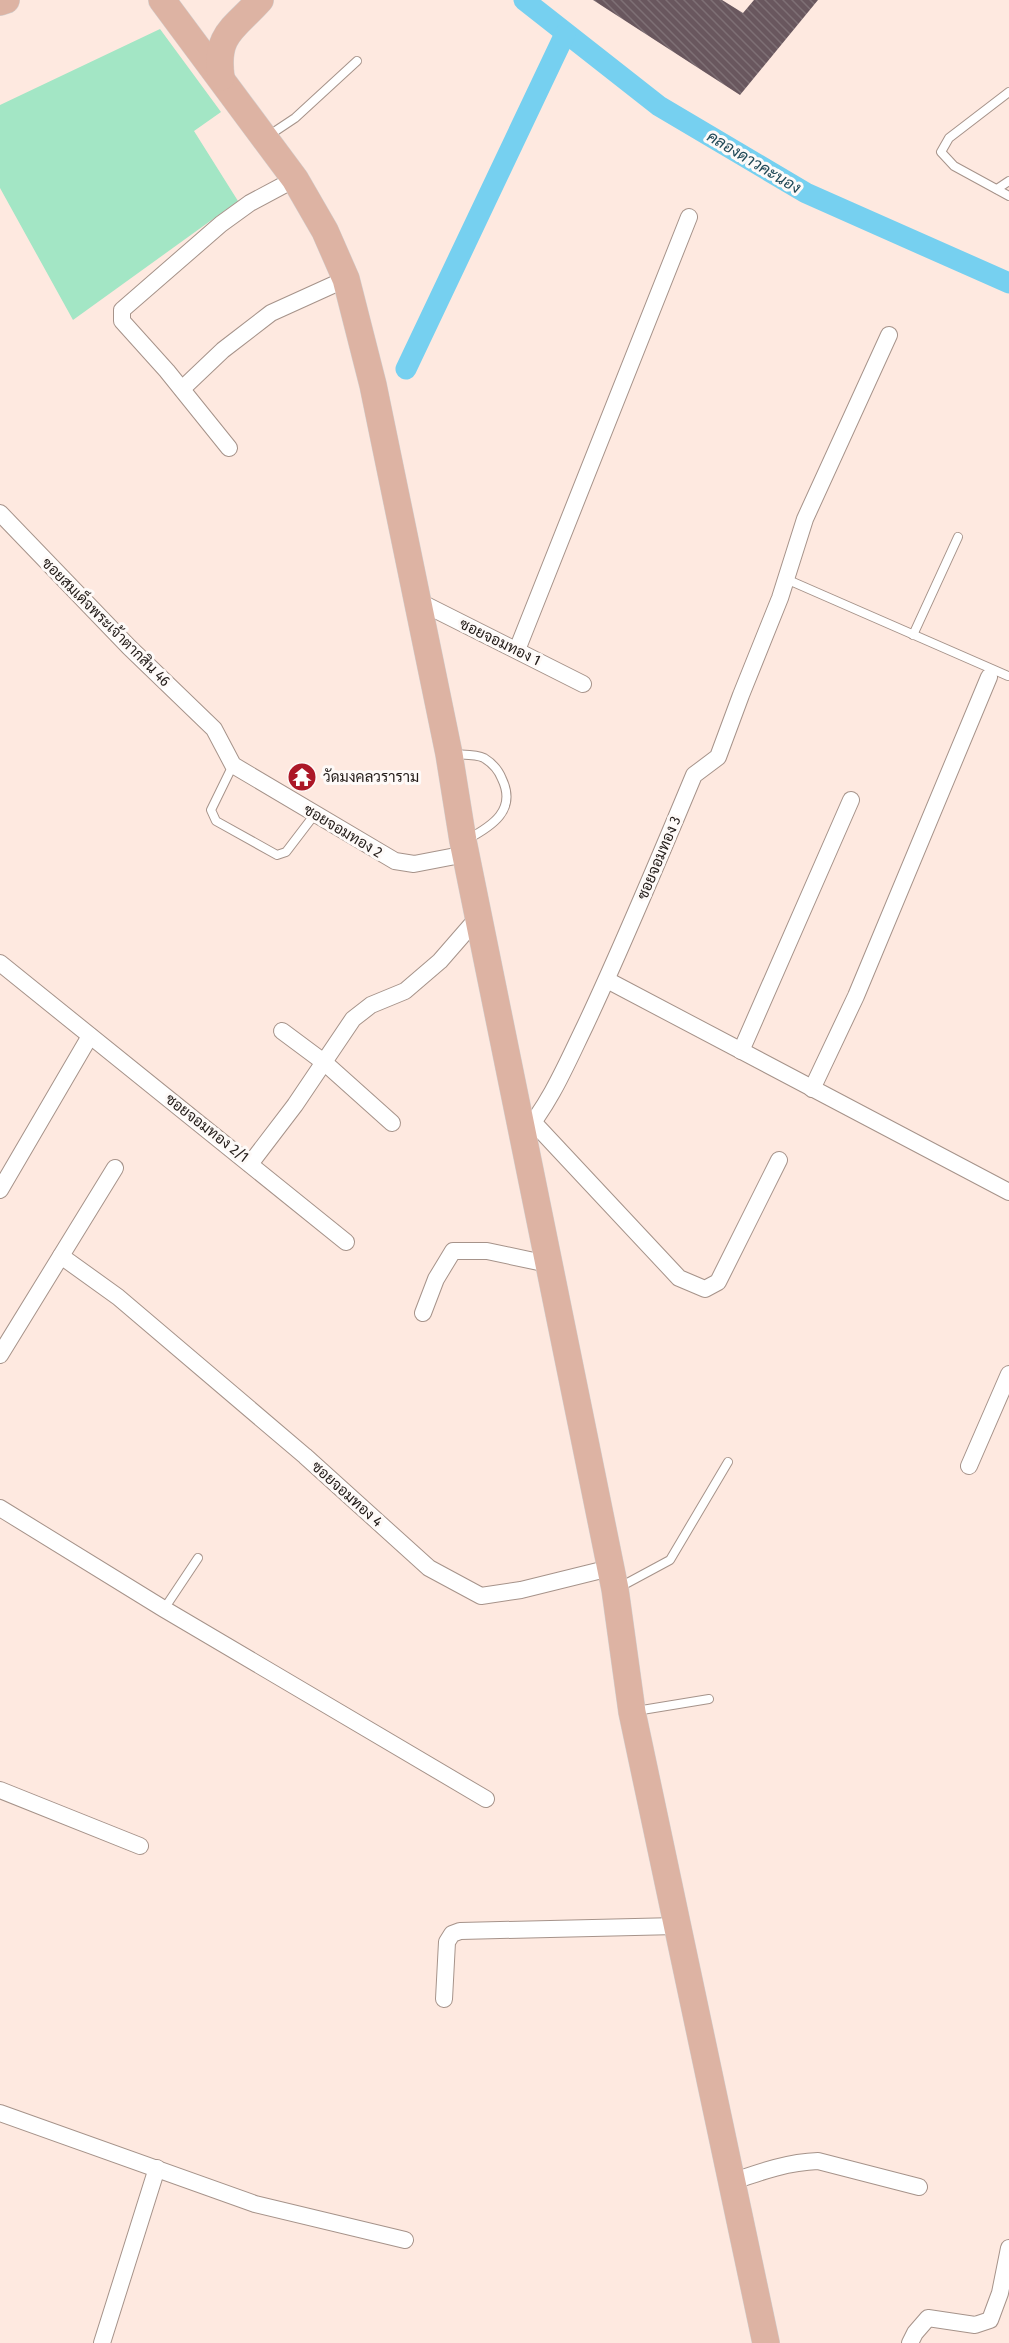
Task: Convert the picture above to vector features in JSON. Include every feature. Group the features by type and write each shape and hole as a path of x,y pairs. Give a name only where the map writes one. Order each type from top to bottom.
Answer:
{"main road":[{"path":"0,2 6,0"},
{"path":"162,0 295,179 325,231 346,279 374,385 449,754 465,847 528,1130 548,1264 613,1579 632,1712 766,2343"},
{"path":"221,77 220,46 231,30 260,0"}],"street":[{"path":"229,448 182,389 122,321 122,310 250,203 295,179"},
{"path":"517,650 689,217"},
{"path":"182,389 224,350 271,313 346,279"},
{"name":"ซอยจอมทอง 3","path":"528,1130 559,1080 607,980 694,775 718,757 786,579 805,519 889,334"},
{"name":"ซอยสมเด็จพระเจ้าตากสิน 46","path":"0,513 129,647 214,729 233,765"},
{"name":"ซอยจอมทอง 1","path":"416,600 583,684"},
{"path":"812,1089 856,996 989,677"},
{"name":"ซอยจอมทอง 2","path":"233,765 395,861 414,864 465,847"},
{"path":"741,1052 851,800"},
{"name":"ซอยจอมทอง 2/1","path":"0,963 250,1164 325,1063 353,1019 371,1005 405,991 440,961 480,915"},
{"path":"607,980 1009,1192"},
{"path":"282,1031 325,1063 392,1123"},
{"path":"0,1190 5,1170 90,1036"},
{"path":"528,1130 679,1278 705,1289 718,1282 779,1160"},
{"path":"250,1164 346,1242"},
{"path":"0,1355 115,1168"},
{"path":"423,1313 436,1279 453,1251 487,1251 548,1264"},
{"name":"ซอยจอมทอง 4","path":"61,1256 118,1297 305,1456 429,1568 481,1596 613,1579"},
{"path":"969,1466 1009,1374"},
{"path":"0,1508 164,1609 486,1799"},
{"path":"0,1790 140,1846"},
{"path":"444,1999 447,1942 452,1934 459,1930 677,1926"},
{"path":"0,2113 255,2204 405,2240"},
{"path":"731,2181 777,2167 818,2161 919,2187"},
{"path":"102,2343 157,2168"},
{"path":"910,2343 915,2332 928,2318 975,2325 990,2320 998,2300 1009,2248"}],"lane":[{"path":"266,138 296,118 357,61"},
{"path":"1009,93 949,138 941,152 954,166 1009,196"},
{"path":"998,189 1009,181"},
{"path":"913,635 958,537"},
{"path":"786,579 1008,676"},
{"path":"449,754 482,757 494,766 507,788 507,802 501,814 465,847"},
{"path":"233,765 211,810 216,821 277,855 286,852 315,814"},
{"path":"613,1579 670,1560 728,1462"},
{"path":"164,1609 198,1558"},
{"path":"632,1712 709,1699"}],"green space":[{"path":"160,29 221,112 194,131 238,201 73,320 0,188 0,105"}],"building":[{"path":"593,0 722,0 743,13 754,0 818,0 740,95"}],"waterway":[{"name":"คลองดาวคะนอง","path":"524,0 659,106 806,193 1009,283"},
{"path":"406,369 565,34"}],"place":[{"name":"วัดมงคลวราราม","path":"302,777"}]}
